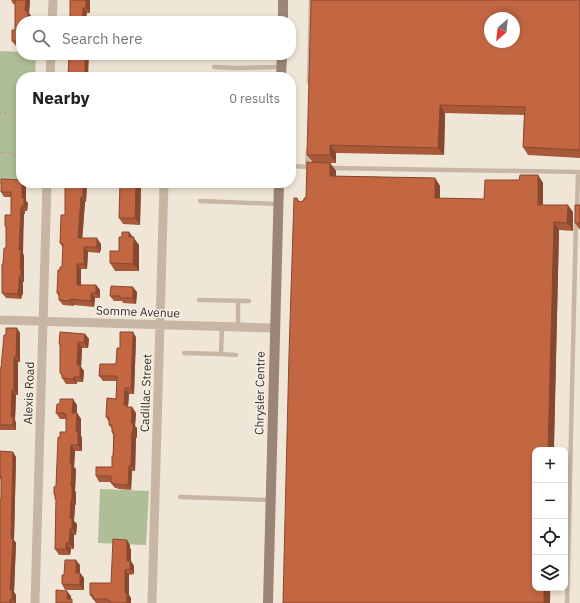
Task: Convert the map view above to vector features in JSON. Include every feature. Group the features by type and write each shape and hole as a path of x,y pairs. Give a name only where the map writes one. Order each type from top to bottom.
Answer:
{"street":[{"path":"52,16 53,0"},
{"path":"283,0 283,16"},
{"path":"50,72 51,60"},
{"path":"281,72 282,60"},
{"name":"Alexis Road","path":"35,603 47,188"},
{"name":"Cadillac Street","path":"152,603 164,188"},
{"name":"Chrysler Centre","path":"268,603 279,188"},
{"name":"Somme Avenue","path":"0,320 275,328"}],"lane":[{"path":"309,84 311,0"},
{"path":"214,66 281,72"},
{"path":"307,175 308,146"},
{"path":"296,166 315,168"},
{"path":"323,168 579,172 567,603"},
{"path":"200,201 278,204"},
{"path":"199,300 249,301"},
{"path":"238,301 238,326"},
{"path":"221,354 222,326"},
{"path":"184,352 236,354"},
{"path":"180,497 271,500"}],"path":[{"path":"0,112 7,113"},
{"path":"0,153 14,152 16,155"}],"green space":[{"path":"0,51 16,52 16,60 36,60 35,72 16,72 16,184 0,184"},
{"path":"100,489 149,491 146,545 98,543"}],"building":[{"path":"15,0 26,0 25,11 28,11 27,16 16,16 16,41 12,41 12,30 15,30"},
{"path":"70,0 86,0 86,8 83,8 83,16 70,16"},
{"path":"311,0 580,0 580,150 523,147 525,107 440,105 438,148 330,145 330,155 307,155"},
{"path":"69,60 85,60 85,72 68,72"},
{"path":"307,162 330,163 330,176 435,178 435,198 484,199 485,180 519,180 520,175 538,175 538,205 568,205 567,223 554,222 548,447 532,447 532,591 544,591 544,603 283,603 294,198 297,198 298,201 301,202 304,198 306,198"},
{"path":"1,179 16,180 16,188 22,188 22,198 24,198 24,206 21,208 19,250 21,250 21,276 19,276 18,294 2,293 2,264 4,248 6,248 5,215 11,215 11,192 1,192"},
{"path":"65,188 83,188 78,238 97,238 97,246 84,247 84,264 77,264 77,285 96,285 96,293 91,293 91,301 70,299 70,301 59,300 59,293 57,293 58,270 62,267 63,244 60,243 61,215 65,215"},
{"path":"120,188 136,188 135,218 119,218"},
{"path":"575,205 580,205 580,223 575,223"},
{"path":"122,232 129,232 129,237 134,237 133,264 110,263 110,251 119,251 119,237 122,237"},
{"path":"111,286 133,287 133,298 110,296"},
{"path":"6,328 17,328 16,357 14,357 14,390 12,390 11,417 13,417 13,425 0,425 0,368"},
{"path":"60,332 85,334 84,343 78,342 77,365 80,365 80,377 74,377 73,379 62,378 62,374 60,373"},
{"path":"120,332 133,332 131,388 125,388 124,405 127,405 127,407 132,407 131,423 133,423 131,466 129,466 128,485 111,483 111,476 96,476 96,467 112,467 114,432 112,432 112,425 109,425 109,417 106,417 107,398 116,399 117,376 99,376 100,364 116,364 117,348 120,348"},
{"path":"60,399 73,399 72,413 77,413 76,432 78,432 78,445 71,445 70,464 72,464 72,500 70,518 72,518 72,529 70,529 69,543 66,543 66,549 55,549 56,499 54,487 56,486 58,437 60,438 60,432 66,432 66,414 56,413 57,404 60,404"},
{"path":"0,451 13,452 11,538 13,538 10,590 12,590 12,599 10,599 10,603 0,603"},
{"path":"113,539 127,540 127,561 130,561 130,569 125,570 125,593 127,593 127,602 125,603 111,603 108,599 93,599 93,595 90,595 90,583 111,583"},
{"path":"65,560 76,560 76,573 80,573 80,585 62,584"},
{"path":"56,590 67,591 67,599 72,599 72,603 56,603"}]}
